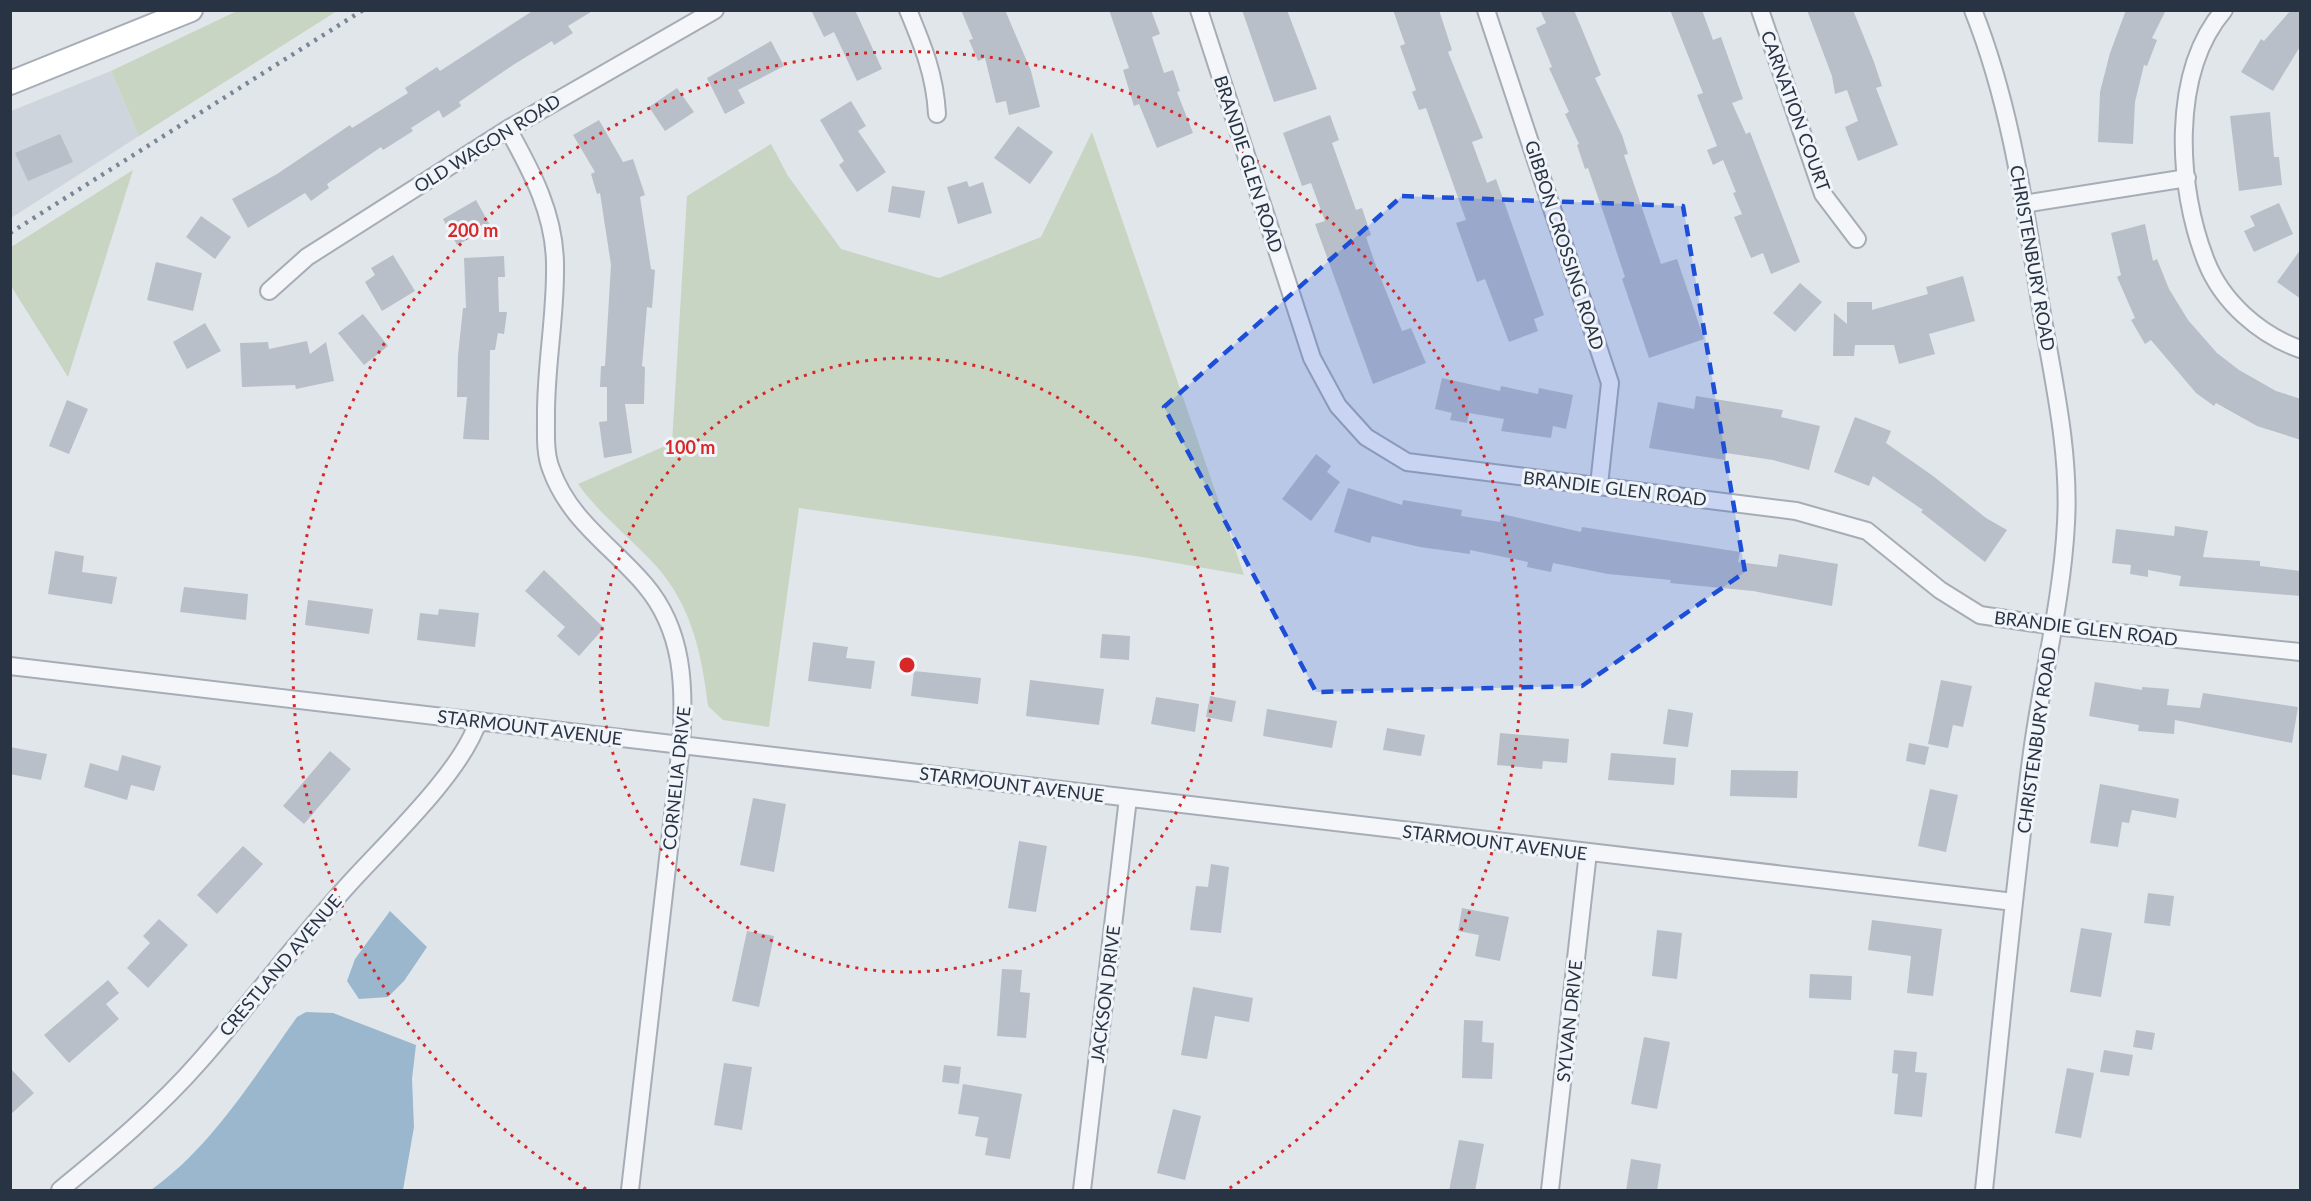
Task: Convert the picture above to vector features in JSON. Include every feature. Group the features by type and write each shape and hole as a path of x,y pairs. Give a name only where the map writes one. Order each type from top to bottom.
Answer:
{"main road":[{"path":"10,83 191,10"}],"street":[{"name":"OLD WAGON ROAD","path":"270,291 307,257 508,129 715,10"},
{"path":"908,10 929,58 936,87 937,114"},
{"name":"BRANDIE GLEN ROAD","path":"1199,10 1312,358 1338,405 1366,437 1407,462 1796,511 1867,531 1941,590 1980,615 2054,626 2301,652"},
{"name":"GIBBON CROSSING ROAD","path":"1486,10 1610,383 1599,485"},
{"name":"CARNATION COURT","path":"1760,10 1823,194 1857,239"},
{"name":"CHRISTENBURY ROAD","path":"1973,10 2004,105 2024,204 2060,419 2066,480 2066,522 2054,626 2031,758 1984,1191"},
{"path":"2224,10 2214,22 2193,67 2185,100 2187,178 2192,210 2206,262 2227,296 2259,329 2280,342 2301,349"},
{"name":"CORNELIA DRIVE","path":"508,129 540,192 553,239 555,292 546,390 546,446 550,468 562,494 578,518 645,585 660,606 672,632 681,663 684,700 681,744 630,1191"},
{"path":"2024,204 2187,178"},
{"name":"STARMOUNT AVENUE","path":"10,666 2014,902"},
{"name":"CRESTLAND AVENUE","path":"60,1191 155,1108 200,1061 306,933 420,807 458,758 478,721"},
{"name":"JACKSON DRIVE","path":"1082,1191 1128,798"},
{"name":"SYLVAN DRIVE","path":"1550,1191 1588,852"}],"highlighted area":[{"path":"1402,196 1683,206 1745,572 1582,686 1316,692 1164,407"}],"shaded area":[{"path":"111,71 139,136 11,218 11,111"}],"green space":[{"path":"237,11 337,11 139,136 111,71"},
{"path":"1092,132 1244,575 1142,557 799,508 769,727 723,720 708,706 698,650 679,598 657,567 596,506 578,484 672,443 687,196 771,144 788,176 841,249 939,278 1041,237"},
{"path":"133,170 68,377 11,286 11,247"}],"water":[{"path":"390,911 427,947 404,981 388,997 359,999 347,981 355,959"},
{"path":"306,1012 333,1013 416,1045 412,1079 414,1127 403,1190 151,1190 173,1173 213,1132 297,1017"}],"building":[{"path":"534,10 594,10 568,26 573,33 554,45 552,41 513,65 459,102 461,106 443,118 439,110 411,128 413,131 383,150 381,147 327,184 329,188 311,201 305,193 248,228 232,199 277,174 350,125 352,128 408,93 405,88 437,67 440,71"},
{"path":"811,10 855,10 882,69 857,81 834,32 824,37"},
{"path":"961,10 1005,10 1031,71 1040,107 1009,115 1006,101 996,103 985,58 978,61 969,40 973,39"},
{"path":"1109,10 1151,10 1160,34 1152,37 1164,73 1173,70 1180,91 1177,92 1193,133 1157,148 1139,104 1134,106 1123,70 1129,68"},
{"path":"1242,10 1287,10 1317,89 1274,102"},
{"path":"1393,10 1439,10 1452,50 1448,52 1483,138 1472,142 1487,183 1496,179 1544,315 1534,319 1538,331 1509,342 1485,279 1477,282 1456,223 1466,220 1426,108 1419,110 1412,92 1416,90 1400,46 1405,44"},
{"path":"1540,10 1574,10 1601,75 1595,78 1622,135 1628,154 1624,155 1661,264 1677,259 1704,339 1649,358 1622,279 1625,277 1588,168 1585,169 1577,145 1579,144 1565,114 1569,112 1549,68 1552,67 1536,28 1546,23"},
{"path":"1670,10 1702,10 1713,40 1721,37 1743,99 1732,103 1746,134 1750,132 1800,262 1771,274 1763,253 1751,258 1734,217 1742,214 1723,160 1713,165 1707,150 1717,146 1697,95 1703,93"},
{"path":"1807,10 1853,10 1882,86 1876,88 1898,145 1858,161 1845,127 1858,121 1847,90 1835,94 1832,76"},
{"path":"2126,10 2166,10 2152,38 2157,40 2147,66 2144,65 2135,102 2133,144 2098,142 2100,92 2110,53"},
{"path":"2291,10 2301,10 2301,45 2273,91 2241,72 2261,39 2264,41"},
{"path":"771,41 784,66 738,90 745,103 725,114 707,78"},
{"path":"677,88 694,112 665,131 649,107"},
{"path":"851,101 866,126 858,131 886,172 857,192 839,165 844,161 820,120"},
{"path":"2270,112 2274,157 2279,157 2282,185 2239,191 2230,116"},
{"path":"1330,115 1339,140 1332,143 1356,210 1362,208 1371,235 1366,237 1377,269 1402,331 1411,328 1426,363 1373,384 1315,224 1325,221 1311,183 1302,186 1283,133"},
{"path":"599,120 623,162 633,159 645,195 640,197 651,269 655,270 652,308 647,307 642,366 645,367 644,404 625,404 632,453 604,458 599,422 607,421 607,387 600,387 601,366 605,366 611,265 600,193 597,194 591,174 595,172 573,135"},
{"path":"1018,126 1053,152 1030,184 994,158"},
{"path":"60,134 73,162 28,181 15,153"},
{"path":"967,181 969,187 983,182 992,213 958,224 947,187"},
{"path":"892,186 925,191 920,218 888,212"},
{"path":"476,200 491,227 457,245 443,219"},
{"path":"2279,203 2293,234 2254,252 2244,231 2255,226 2250,216"},
{"path":"201,216 231,237 215,259 186,237"},
{"path":"2145,224 2153,261 2157,259 2169,289 2188,320 2217,353 2239,370 2276,391 2301,399 2301,440 2257,426 2216,403 2214,406 2196,393 2151,340 2145,344 2131,320 2135,318 2117,277 2121,275 2111,233"},
{"path":"2301,249 2301,299 2277,282"},
{"path":"393,255 415,291 382,311 365,282 375,275 371,268"},
{"path":"504,256 505,277 498,277 499,312 507,312 504,334 498,333 495,350 490,350 489,440 463,439 467,397 457,397 458,355 463,308 466,308 464,258"},
{"path":"156,262 202,273 193,311 147,300"},
{"path":"1963,276 1975,321 1929,334 1935,354 1899,364 1894,345 1855,345 1854,356 1833,356 1834,313 1847,324 1847,302 1872,302 1872,310 1928,294 1926,287"},
{"path":"1800,283 1822,302 1795,332 1773,313"},
{"path":"363,314 388,346 364,365 338,333"},
{"path":"205,323 221,351 187,369 173,342"},
{"path":"307,341 310,354 326,342 334,381 296,389 295,385 242,387 240,343 268,342 269,349"},
{"path":"1442,378 1500,391 1501,386 1538,394 1539,388 1573,395 1566,429 1553,426 1551,438 1501,431 1504,419 1469,413 1467,423 1450,420 1452,413 1435,409"},
{"path":"1696,396 1783,410 1781,417 1820,426 1809,470 1773,460 1726,453 1725,460 1649,448 1658,402 1694,409"},
{"path":"67,400 88,409 69,454 49,446"},
{"path":"1855,417 1891,431 1886,443 1933,476 1986,518 2007,530 1985,562 1921,512 1923,510 1873,476 1869,486 1834,472"},
{"path":"1316,454 1331,466 1327,472 1340,482 1311,521 1282,499"},
{"path":"1348,488 1402,505 1403,500 1462,510 1461,516 1500,522 1502,514 1581,532 1582,527 1740,552 1738,562 1777,567 1779,554 1838,564 1832,606 1753,591 1670,583 1671,580 1608,574 1553,563 1551,572 1527,567 1528,562 1470,550 1470,554 1420,547 1372,536 1370,543 1334,532"},
{"path":"2175,526 2208,531 2203,557 2260,561 2260,566 2301,571 2301,596 2179,586 2181,576 2148,570 2148,577 2130,574 2131,565 2112,563 2116,529 2174,536"},
{"path":"55,551 84,556 82,572 117,577 112,604 48,594"},
{"path":"544,570 604,628 579,656 557,636 565,627 525,591"},
{"path":"184,587 248,594 246,620 180,612"},
{"path":"308,600 373,609 369,634 305,625"},
{"path":"439,609 479,613 475,647 417,640 420,613 438,615"},
{"path":"1102,634 1130,636 1129,660 1100,658"},
{"path":"813,642 848,647 846,658 875,661 871,689 808,681"},
{"path":"914,671 981,678 978,704 911,696"},
{"path":"1030,680 1104,689 1099,725 1026,716"},
{"path":"1941,680 1972,686 1963,727 1953,725 1948,748 1928,744"},
{"path":"2095,682 2142,690 2142,687 2169,689 2167,705 2200,708 2203,693 2298,707 2292,743 2175,720 2174,734 2138,731 2139,725 2089,716"},
{"path":"1210,696 1236,701 1232,722 1206,717"},
{"path":"1156,697 1199,704 1195,732 1151,724"},
{"path":"1267,709 1337,721 1332,748 1263,736"},
{"path":"1668,709 1693,713 1688,747 1663,744"},
{"path":"1387,728 1425,735 1421,756 1383,750"},
{"path":"1500,733 1569,739 1567,763 1543,761 1542,769 1497,765"},
{"path":"1909,743 1929,747 1925,765 1906,761"},
{"path":"10,747 47,754 41,780 10,774"},
{"path":"330,751 351,769 304,824 283,806"},
{"path":"1611,753 1676,758 1674,785 1608,780"},
{"path":"122,755 161,766 154,791 131,785 127,800 84,787 90,763 118,771"},
{"path":"1731,770 1798,771 1797,798 1730,796"},
{"path":"2100,784 2179,799 2176,818 2132,810 2129,823 2122,822 2118,847 2090,843"},
{"path":"1930,789 1958,795 1946,852 1918,846"},
{"path":"753,798 786,804 774,872 740,865"},
{"path":"1019,841 1047,846 1036,912 1008,908"},
{"path":"243,846 263,864 217,914 197,895"},
{"path":"1211,864 1229,867 1221,933 1190,930 1196,886 1208,887"},
{"path":"2148,893 2174,896 2170,926 2144,923"},
{"path":"1462,908 1509,917 1500,961 1475,956 1479,935 1458,931"},
{"path":"159,919 188,945 148,988 127,968 150,943 143,936"},
{"path":"1872,920 1942,929 1933,996 1907,993 1911,956 1868,950"},
{"path":"2081,928 2112,933 2101,997 2070,992"},
{"path":"1657,930 1682,933 1677,979 1652,976"},
{"path":"747,931 774,936 759,1007 732,1001"},
{"path":"1002,969 1022,970 1020,992 1030,993 1026,1038 997,1036"},
{"path":"1810,974 1852,976 1851,1000 1809,998"},
{"path":"108,980 119,993 106,1004 119,1019 69,1063 44,1035"},
{"path":"1193,987 1253,998 1249,1022 1215,1016 1207,1059 1181,1055"},
{"path":"1464,1020 1483,1021 1482,1042 1494,1043 1492,1079 1462,1078"},
{"path":"2136,1030 2155,1033 2152,1050 2133,1047"},
{"path":"1644,1037 1670,1042 1657,1109 1631,1104"},
{"path":"1894,1050 1917,1052 1915,1072 1927,1073 1922,1117 1894,1114 1898,1074 1892,1073"},
{"path":"2104,1050 2133,1055 2129,1076 2100,1072"},
{"path":"724,1063 752,1067 742,1130 714,1125"},
{"path":"944,1065 961,1067 959,1084 942,1082"},
{"path":"10,1068 34,1093 10,1115"},
{"path":"2067,1068 2094,1073 2081,1138 2055,1133"},
{"path":"963,1084 1022,1094 1010,1159 985,1155 988,1138 975,1136 979,1117 958,1114"},
{"path":"1173,1109 1201,1116 1185,1180 1157,1173"},
{"path":"1459,1140 1484,1144 1475,1191 1449,1191"},
{"path":"1631,1159 1661,1164 1657,1191 1626,1191"}],"railway":[{"path":"10,233 363,10"}]}
